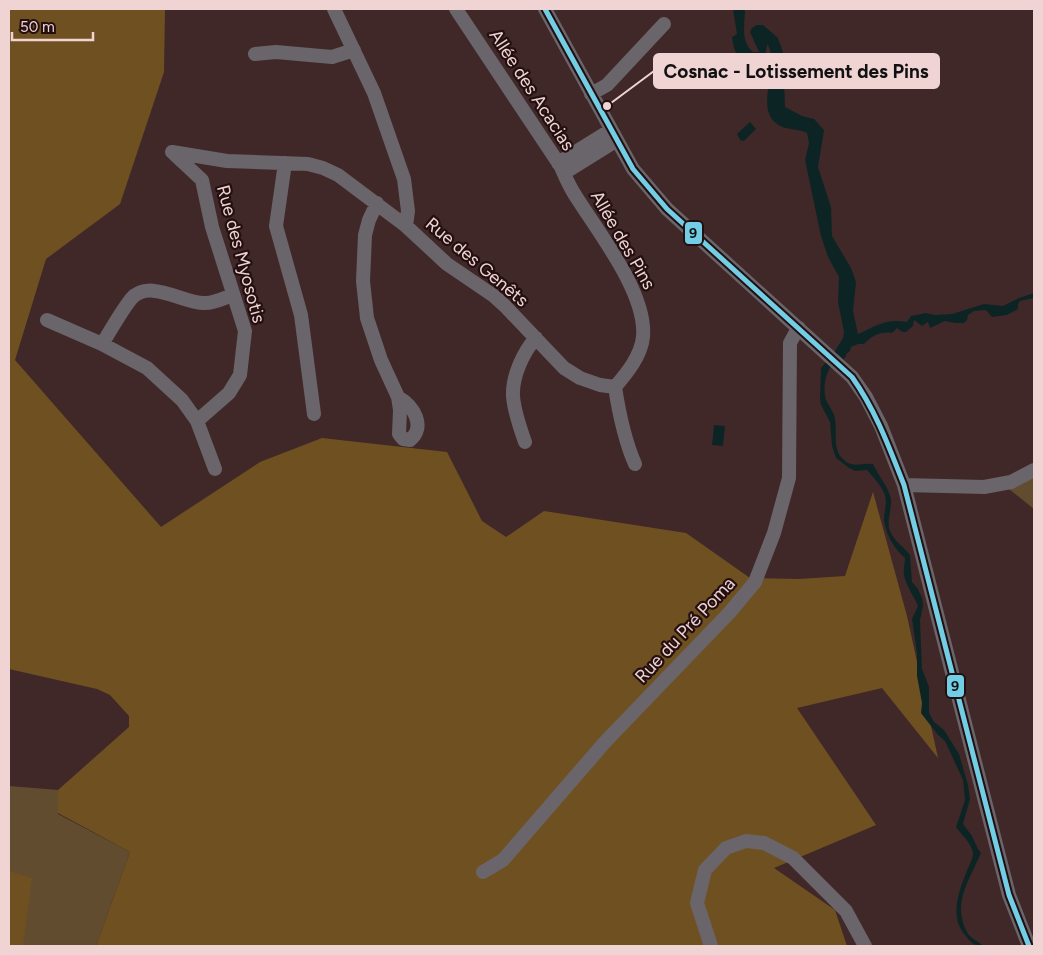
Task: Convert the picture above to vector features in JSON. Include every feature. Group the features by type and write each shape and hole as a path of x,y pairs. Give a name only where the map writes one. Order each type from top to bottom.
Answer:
{"street":[{"name":"Rue des Genêts","path":"334,9 374,93 404,179 408,211 406,226 447,264 494,296 564,368 580,378 600,385 615,386"},
{"name":"Allée des Acacias","path":"456,9 561,168"},
{"path":"545,9 633,169 667,209 852,377 882,426 904,485 1009,895 1029,946"},
{"path":"592,94 606,85 664,24"},
{"path":"255,54 276,52 332,57 354,50"},
{"path":"561,168 614,135"},
{"name":"Rue des Myosotis","path":"197,421 229,393 240,376 244,332 212,227 202,180 172,152 227,161 285,163"},
{"path":"314,414 301,314 276,226 285,163 308,164 338,175 406,226"},
{"name":"Allée des Pins","path":"561,168 573,192 623,271 639,303 643,321 643,339 635,360 625,376 615,386"},
{"path":"377,203 369,220 365,235 363,281 367,318 380,360 398,397"},
{"path":"102,344 132,298 144,291 155,291 192,302 206,304 233,295"},
{"path":"47,320 102,344 147,368 182,400 197,421 215,469"},
{"name":"Rue du Pré Poma","path":"483,872 503,860 605,742 730,612 755,582 774,533 789,478 791,427 790,344 799,328"},
{"path":"525,442 513,395 518,368 528,346 536,338"},
{"path":"615,386 619,414 635,464"},
{"path":"904,485 984,487 1011,482 1034,470"},
{"path":"711,946 698,903 705,870 726,848 746,841 764,843 793,858 846,911 865,946"}],"shaded area":[{"path":"9,9 165,9 164,72 120,204 46,259 15,360 161,527 260,462 322,438 447,452 482,521 506,537 544,511 686,533 750,578 799,579 845,576 873,492 907,616 938,758 882,688 797,708 876,825 774,868 835,910 847,946 96,946 130,852 58,813 58,790 129,727 129,716 110,695 97,689 9,669"},
{"path":"1034,474 1034,509 1009,489"},
{"path":"9,786 58,790 58,814 130,852 96,946 9,946"},
{"path":"9,871 32,878 23,946 9,946"}],"water":[{"path":"733,9 745,9 746,43 753,52 759,52 750,32 757,25 763,25 778,38 783,52 785,107 802,116 814,119 824,130 818,167 831,207 832,236 851,268 856,282 853,311 858,334 887,322 907,322 911,316 926,313 935,315 952,314 984,304 1003,306 1034,293 1034,298 1020,301 1018,309 1007,315 992,317 986,310 974,311 968,315 964,323 945,321 930,328 928,322 922,326 914,320 913,326 906,332 902,332 897,328 892,333 880,333 864,344 851,347 842,361 832,356 843,338 844,332 838,302 839,277 828,257 821,236 805,160 809,143 807,133 781,126 771,117 767,98 771,64 771,54 768,45 765,57 762,60 745,63 739,58 732,41 732,37 737,34"},
{"path":"750,122 756,129 744,141 740,140 737,134"},
{"path":"827,361 832,365 826,378 825,398 833,412 836,424 837,449 841,457 849,463 857,465 873,464 886,486 891,499 890,531 910,555 912,582 922,598 923,606 920,620 922,669 929,687 929,713 934,722 944,730 959,754 970,799 963,824 981,853 967,883 961,903 961,913 968,934 983,946 970,941 957,919 956,911 959,893 973,853 956,827 965,800 963,780 945,741 921,713 922,703 917,676 917,653 912,619 918,606 905,579 905,558 894,546 886,530 884,520 886,500 883,490 867,470 855,471 836,458 832,446 830,422 820,399 821,368"},
{"path":"714,425 725,426 723,446 712,445"}],"transit line":[{"name":"9","path":"545,9 633,169 667,209 852,377 875,416 904,485 1009,895 1029,946"}],"place":[{"name":"Cosnac - Lotissement des Pins","path":"607,106"}]}
